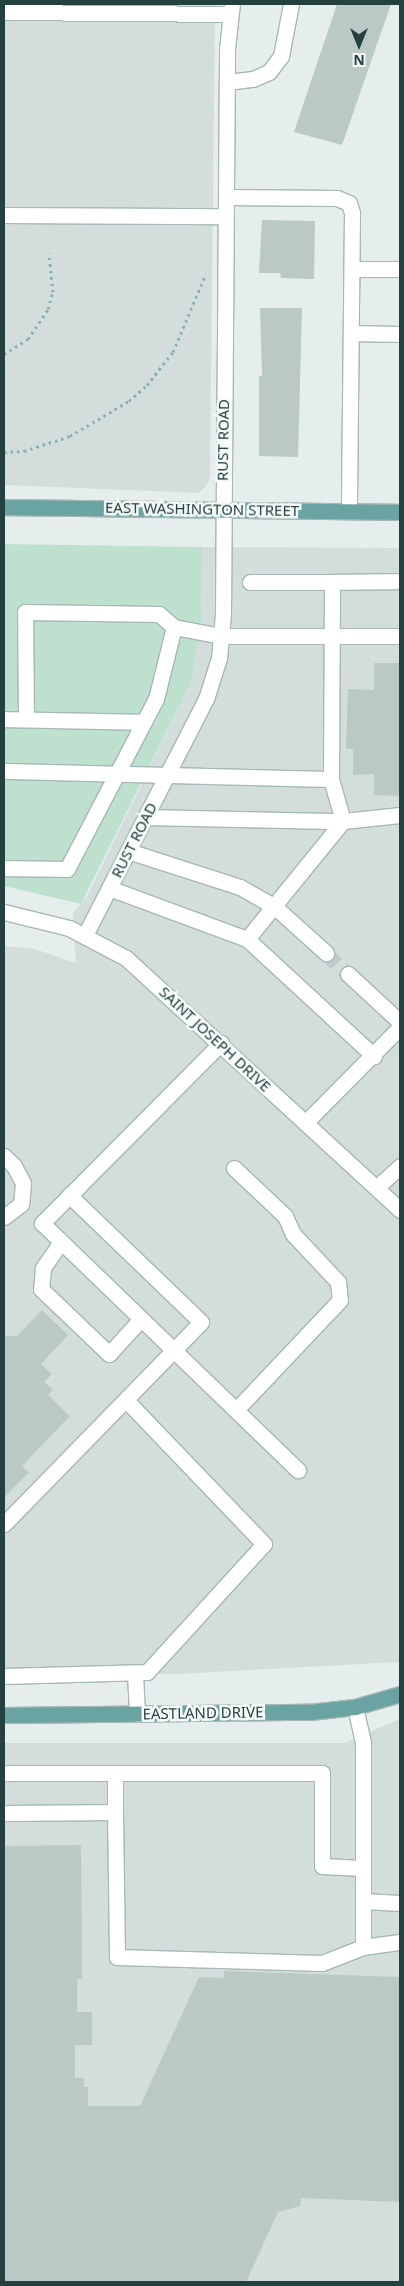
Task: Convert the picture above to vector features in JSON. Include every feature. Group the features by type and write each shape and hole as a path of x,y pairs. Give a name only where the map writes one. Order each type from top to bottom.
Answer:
{"main road":[{"name":"EAST WASHINGTON STREET","path":"4,507 400,512"},
{"name":"EASTLAND DRIVE","path":"4,1715 310,1712 355,1707 400,1694"}],"street":[{"path":"227,82 253,79 269,72 281,56 291,4"},
{"path":"4,12 231,9"},
{"name":"RUST ROAD","path":"85,935 206,699 218,658 221,636 227,82 231,9"},
{"path":"226,197 337,198 349,203 352,213 349,511"},
{"path":"4,215 225,216"},
{"path":"352,269 400,269"},
{"path":"351,333 400,334"},
{"path":"250,582 400,581"},
{"path":"332,582 332,779 343,821"},
{"path":"26,719 25,612 159,614 174,626 221,636 400,636"},
{"path":"4,868 67,869 156,699 174,626"},
{"path":"4,719 144,722"},
{"path":"4,771 332,779"},
{"path":"145,818 343,821 400,815"},
{"path":"247,939 275,907 343,821"},
{"path":"128,851 240,887 275,907 326,953"},
{"path":"109,888 247,939 374,1056"},
{"name":"SAINT JOSEPH DRIVE","path":"4,912 37,918 85,935 143,972 400,1210"},
{"path":"348,974 400,1022"},
{"path":"306,1122 374,1056 400,1027"},
{"path":"221,1044 42,1223 298,1470"},
{"path":"4,1156 14,1166 23,1183 21,1204 4,1217"},
{"path":"377,1188 400,1166"},
{"path":"234,1168 285,1216 293,1234 338,1282 340,1300 236,1410"},
{"path":"4,1524 202,1322 70,1195"},
{"path":"61,1242 43,1268 41,1289 109,1354 141,1319"},
{"path":"4,1676 136,1674 147,1672 264,1544 126,1400"},
{"path":"136,1674 137,1714"},
{"path":"355,1707 363,1742 363,1947"},
{"path":"4,1773 322,1773 322,1866 363,1868"},
{"path":"115,1773 117,1957 322,1963 363,1947 400,1942"},
{"path":"4,1813 114,1812"},
{"path":"363,1901 400,1902"}],"path":[{"path":"4,354 28,339 48,309 53,292 49,253"},
{"path":"4,452 24,451 70,436 130,402 148,385 172,352 205,276"}],"shaded area":[{"path":"4,4 215,4 210,477 207,485 199,493 4,485"},
{"path":"202,547 400,548 400,1662 177,1674 4,1675 4,946 35,949 76,963 73,913 87,896 192,680 201,622"},
{"path":"400,1719 400,2282 4,2282 4,1743 344,1743"}],"green space":[{"path":"4,544 202,547 201,622 192,680 81,904 4,886"}],"building":[{"path":"337,4 391,4 342,145 294,132"},
{"path":"262,220 315,221 314,279 281,278 280,273 259,273"},
{"path":"260,308 302,308 298,457 259,456 259,376 262,376"},
{"path":"374,663 400,663 400,796 374,795 374,774 353,775 353,749 346,749 348,689 374,690"},
{"path":"42,1310 68,1335 41,1364 52,1374 44,1382 53,1390 48,1395 70,1416 22,1466 29,1472 4,1498 4,1336 17,1336"},
{"path":"81,1845 82,1979 77,1979 77,2012 92,2012 92,2045 75,2045 75,2078 84,2078 84,2087 88,2087 88,2106 140,2106 199,1977 224,1978 224,1971 400,1977 400,2202 301,2198 300,2206 278,2212 246,2282 4,2282 4,1846"}],"tunnel":[{"path":"326,953 348,974"}]}
